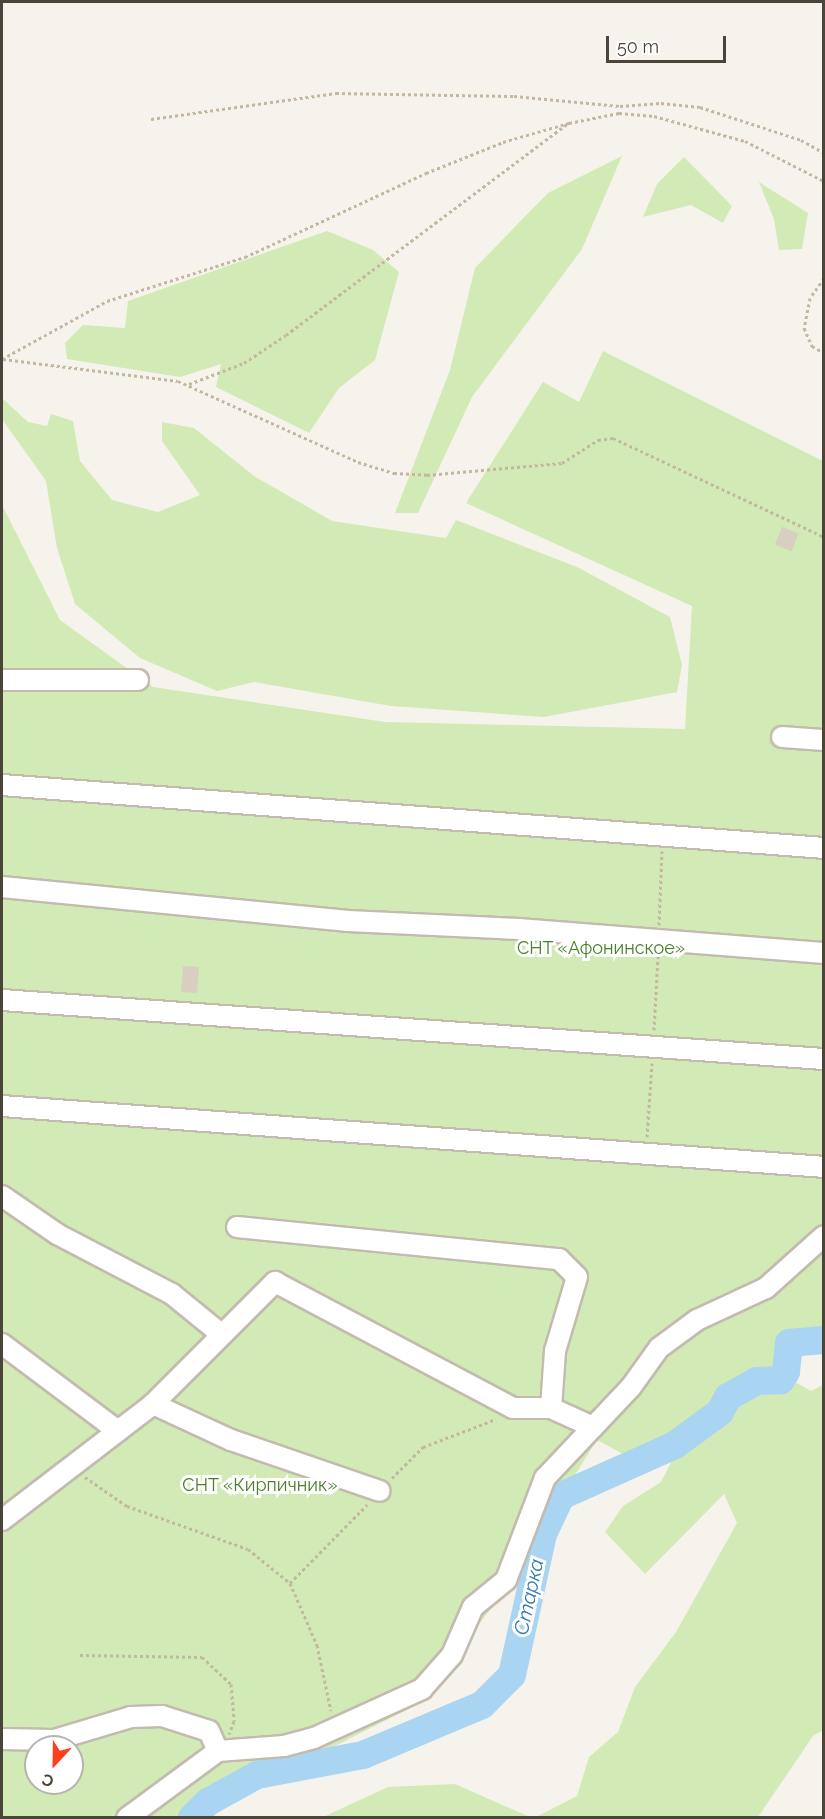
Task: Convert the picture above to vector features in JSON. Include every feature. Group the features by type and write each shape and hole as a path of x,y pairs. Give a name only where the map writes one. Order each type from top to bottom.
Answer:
{"lane":[{"path":"2,680 138,680"},
{"path":"782,736 824,740"},
{"path":"2,785 420,814 663,837 824,848"},
{"path":"2,887 348,921 519,929 658,942 824,953"},
{"path":"2,1000 824,1059"},
{"path":"2,1106 475,1140 645,1157 824,1167"},
{"path":"2,1196 57,1234 171,1294 221,1334"},
{"path":"237,1227 559,1259 577,1277 555,1351 551,1408"},
{"path":"127,1818 218,1750 284,1746 334,1730 402,1701 445,1666 469,1613 506,1580 545,1478 593,1427 666,1342 697,1320 766,1288 824,1236"},
{"path":"2,1520 153,1404 275,1282 513,1408 551,1408 593,1427"},
{"path":"2,1344 118,1431"},
{"path":"153,1404 231,1440 380,1491"},
{"path":"2,1739 54,1740 131,1717 162,1716 209,1731 218,1750"}],"path":[{"path":"151,119 336,93 514,96 620,106 661,103 700,107 801,140 824,153"},
{"path":"619,113 620,106"},
{"path":"2,359 107,301 245,257 426,173 503,142 569,123 619,113 654,116 745,141 824,181"},
{"path":"189,384 244,363 286,335 569,123"},
{"path":"824,278 810,298 804,328 812,346 824,353"},
{"path":"2,359 189,384 358,462 394,473 427,475 562,463 598,440 613,438 824,537"},
{"path":"645,1157 653,1047 663,837"},
{"path":"73,1466 127,1506 248,1550 290,1583 317,1646 334,1730"},
{"path":"80,1655 202,1658 231,1684 234,1721 218,1750"}],"green space":[{"path":"622,156 582,249 472,397 418,513 395,513 450,370 475,268 548,193"},
{"path":"684,157 732,206 723,223 691,205 643,217 657,184"},
{"path":"759,182 808,213 802,249 779,250 774,219"},
{"path":"327,231 373,250 399,272 375,360 339,388 309,433 216,387 221,364 180,377 67,359 65,343 83,325 125,328 128,301"},
{"path":"603,351 823,461 823,1340 789,1343 786,1372 781,1380 757,1381 728,1397 720,1412 675,1445 636,1461 597,1440 493,1606 416,1705 195,1817 2,1817 2,505 60,620 153,687 385,722 685,729 692,606 466,503 543,382 579,402"},
{"path":"2,398 28,422 47,426 51,414 73,421 80,461 112,500 158,512 200,495 162,441 162,422 194,428 254,476 332,521 446,538 456,520 577,567 670,617 682,665 677,692 544,717 391,706 254,682 217,691 140,658 75,604 57,548 46,481 2,419"},
{"path":"797,1383 811,1391 823,1385 823,1730 813,1736 758,1817 536,1817 577,1796 589,1757 618,1732 635,1687 676,1632 737,1523 724,1494 645,1574 605,1532 623,1506 661,1482 674,1457 728,1418 731,1404 760,1390"},
{"path":"455,1784 530,1817 323,1817 388,1787"}],"building":[{"path":"782,527 799,534 792,551 775,545"},
{"path":"183,966 199,967 197,993 181,992"}],"waterway":[{"name":"Старка","path":"192,1818 208,1802 257,1775 363,1755 482,1705 512,1675 543,1534 561,1496 675,1445 720,1412 728,1397 757,1381 781,1380 786,1372 789,1343 824,1340"}],"park label":[{"name":"СНТ «Афонинское»","path":"601,948"},
{"name":"СНТ «Кирпичник»","path":"260,1485"}]}
